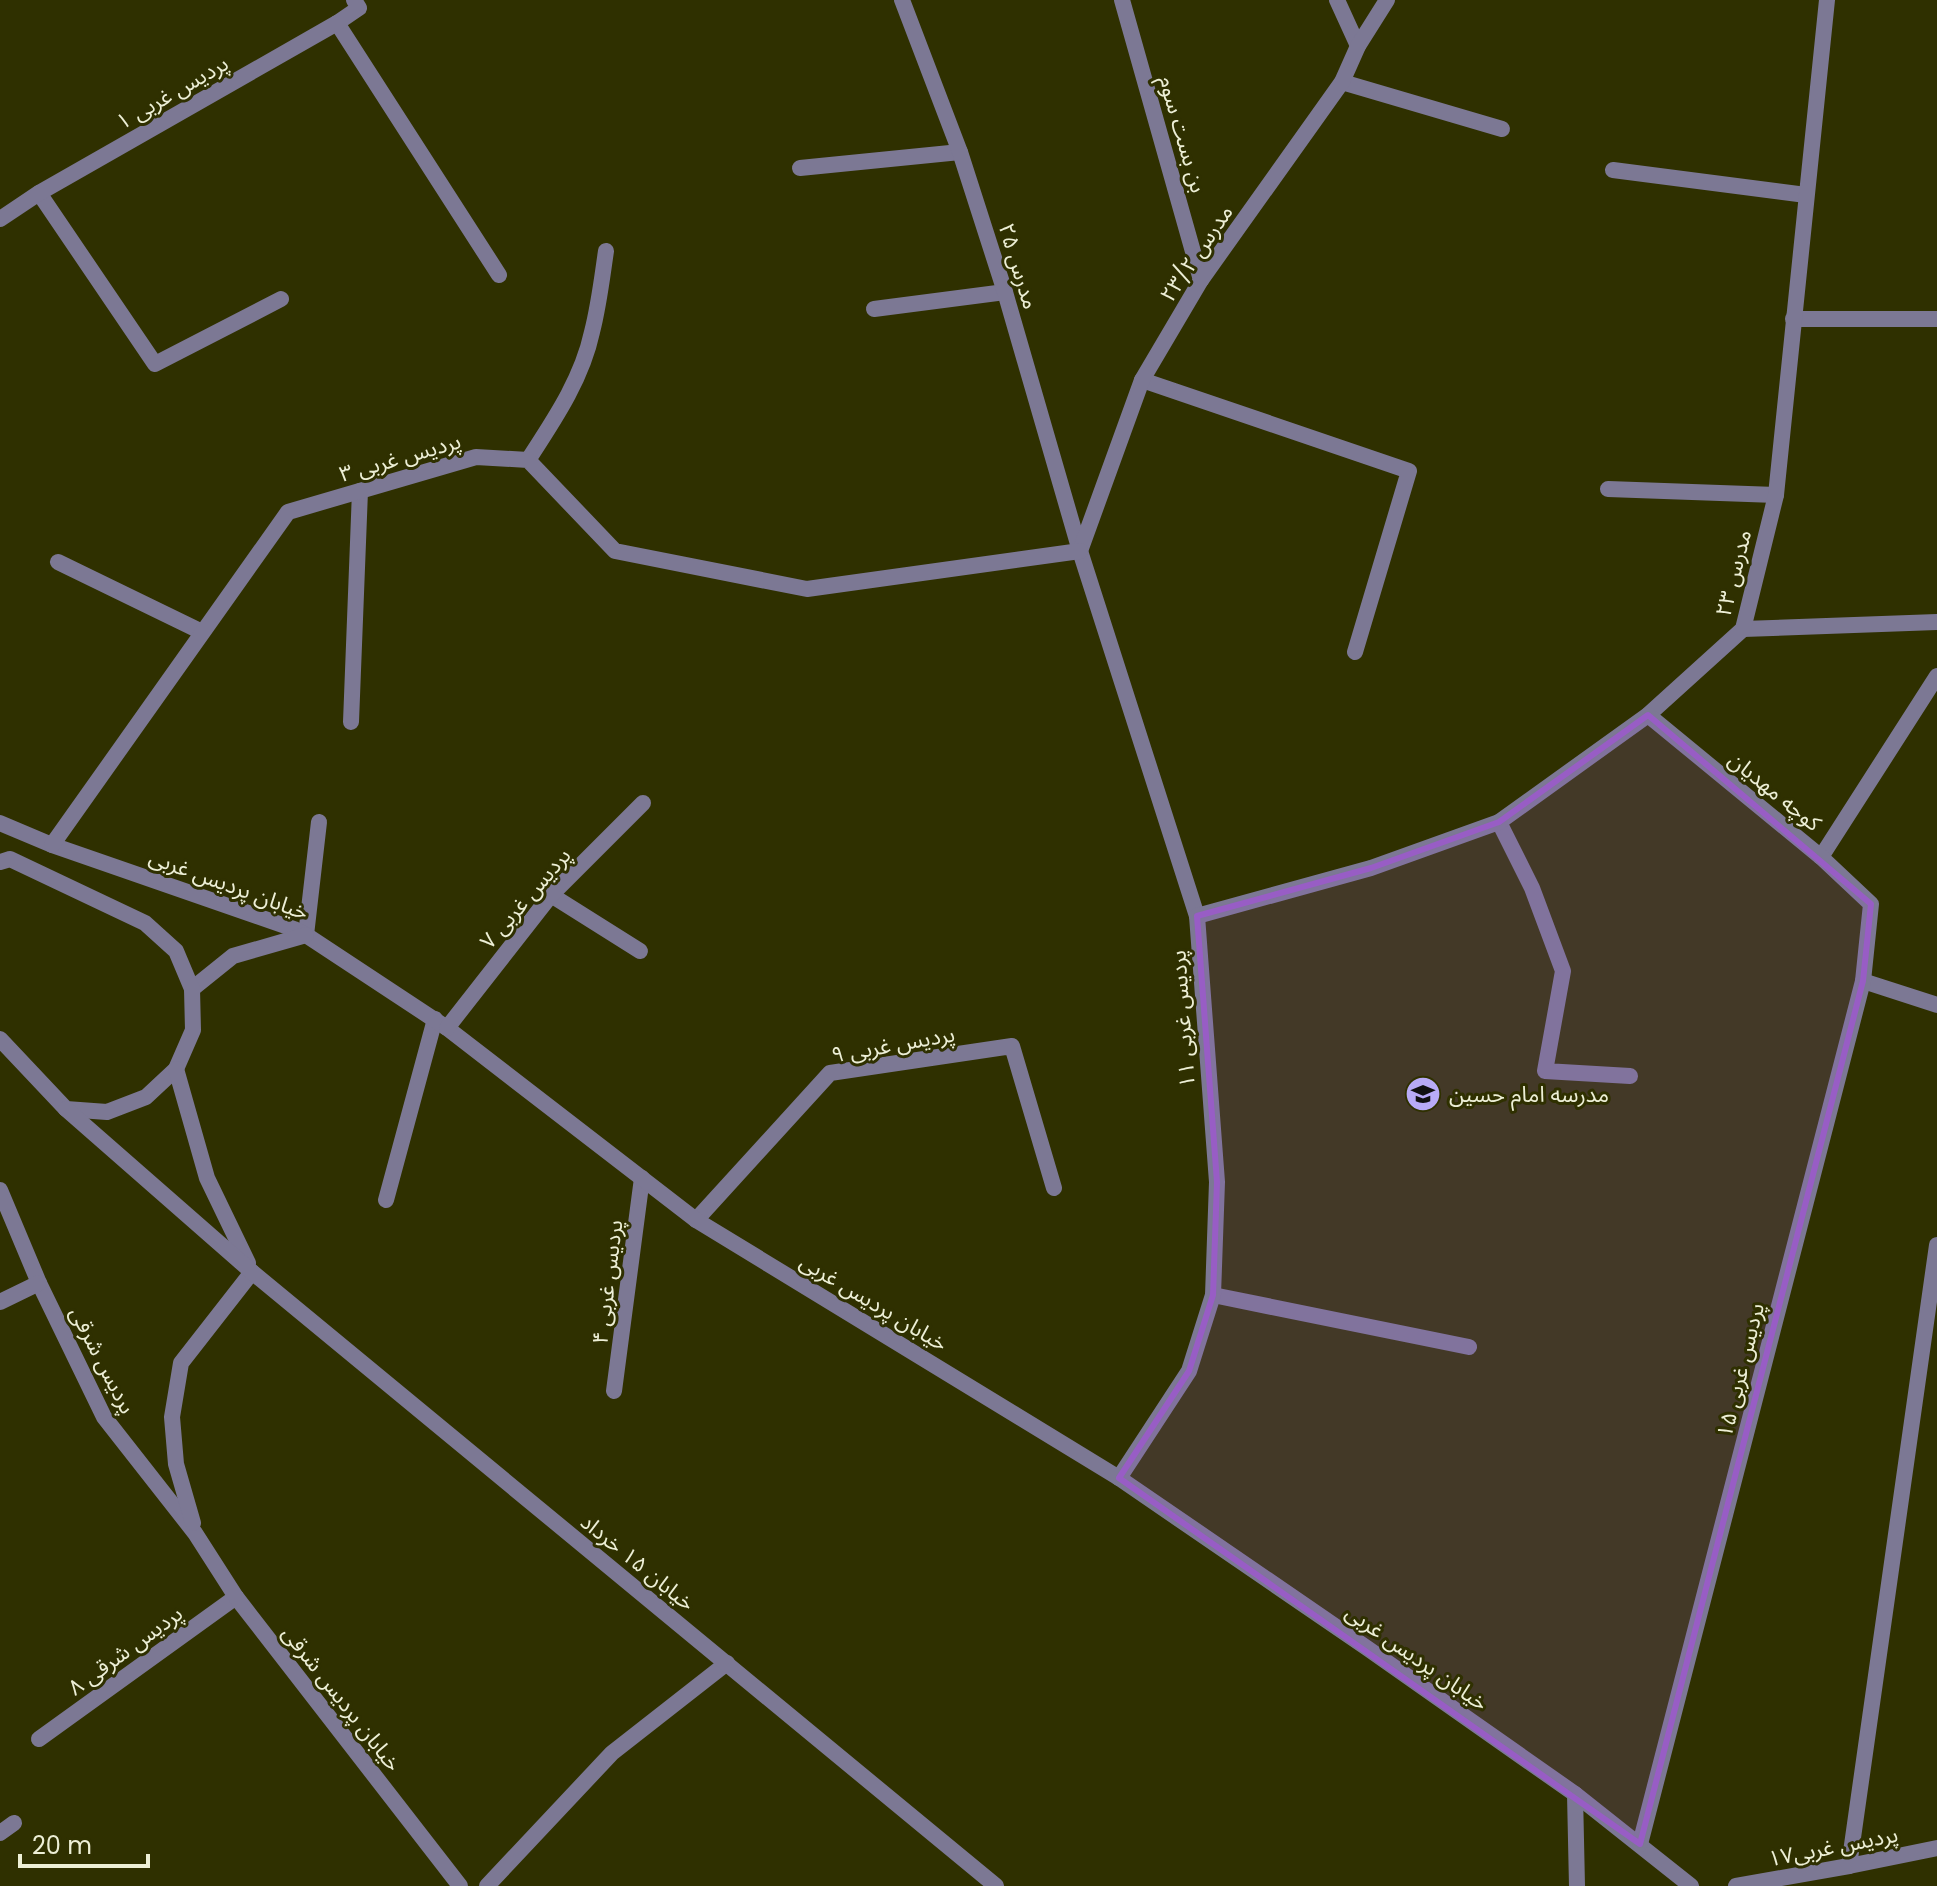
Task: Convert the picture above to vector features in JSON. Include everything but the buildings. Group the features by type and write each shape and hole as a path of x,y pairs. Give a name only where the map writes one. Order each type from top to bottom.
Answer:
{"street":[{"name":"پردیس غربی ۱","path":"0,219 39,193 337,23 359,8 354,0"},
{"name":"مدرس ۲۵","path":"902,0 960,152 1005,292 1080,551"},
{"name":"بن بست سوم","path":"1122,0 1201,280"},
{"path":"1337,0 1358,46"},
{"name":"مدرس ۲۳/۲","path":"1080,551 1142,380 1201,280 1342,82 1358,46 1387,0"},
{"name":"مدرس ۲۳","path":"1197,916 1371,868 1499,822 1648,715 1743,629 1776,495 1827,0"},
{"path":"337,23 499,275"},
{"path":"1342,82 1502,129"},
{"path":"800,168 960,152"},
{"path":"1613,170 1806,195"},
{"path":"39,193 155,364 281,299"},
{"path":"606,251 592,334 577,377 528,460 615,551 807,589 1080,551"},
{"path":"874,309 1005,292"},
{"path":"1793,319 1937,319"},
{"path":"1142,380 1409,471 1355,652"},
{"name":"پردیس غربی ۳","path":"52,845 288,512 476,457 528,460"},
{"path":"1608,489 1776,495"},
{"path":"351,722 360,491"},
{"name":"پردیس غربی ۱۱","path":"1080,551 1197,916 1217,1182 1213,1295 1189,1371 1119,1478"},
{"path":"58,562 202,632"},
{"path":"1743,629 1937,622"},
{"path":"1821,857 1937,676"},
{"name":"کوچه مهدیان","path":"1648,715 1821,857 1871,904"},
{"name":"پردیس غربی ۷","path":"441,1024 551,895 643,803"},
{"path":"192,989 233,956 306,935 319,822"},
{"path":"1499,822 1532,888 1563,971 1545,1071 1630,1076"},
{"name":"خیابان پردیس غربی","path":"0,823 52,845 306,935 441,1024 696,1220 1119,1478 1575,1794 1691,1886"},
{"path":"3,857 145,923 176,951 192,989 193,1030 176,1069 146,1097 107,1112 66,1109"},
{"path":"551,895 640,951"},
{"name":"پردیس غربی ۱۵","path":"1640,1844 1863,981 1871,904"},
{"path":"1863,981 1937,1005"},
{"path":"386,1200 441,1024"},
{"name":"خیابان ۱۵ خرداد","path":"0,1039 66,1109 252,1272 996,1886"},
{"name":"پردیس غربی ۹","path":"696,1220 830,1073 1012,1046 1054,1188"},
{"path":"176,1069 207,1178 252,1272 181,1363 172,1417 173,1433 176,1464 195,1533"},
{"name":"پردیس غربی ۴","path":"614,1391 642,1178"},
{"name":"پردیس شرقی","path":"0,1190 39,1283 104,1417 195,1533"},
{"path":"1849,1866 1933,1305 1937,1245"},
{"path":"0,1302 39,1283"},
{"path":"1213,1295 1469,1347"},
{"name":"خیابان پردیس شرقی","path":"195,1533 236,1597 460,1886"},
{"name":"پردیس شرقی ۸","path":"39,1739 236,1597"},
{"path":"487,1886 612,1753 727,1663"},
{"path":"1575,1794 1577,1886"},
{"name":"پردیس غربی۱۷","path":"1736,1886 1937,1848"}],"highlighted area":[{"path":"1648,715 1871,904 1863,981 1640,1844 1119,1478 1189,1371 1213,1295 1217,1182 1197,916 1371,868 1499,822"}],"place":[{"name":"مدرسه امام حسین","path":"1423,1094"}]}
